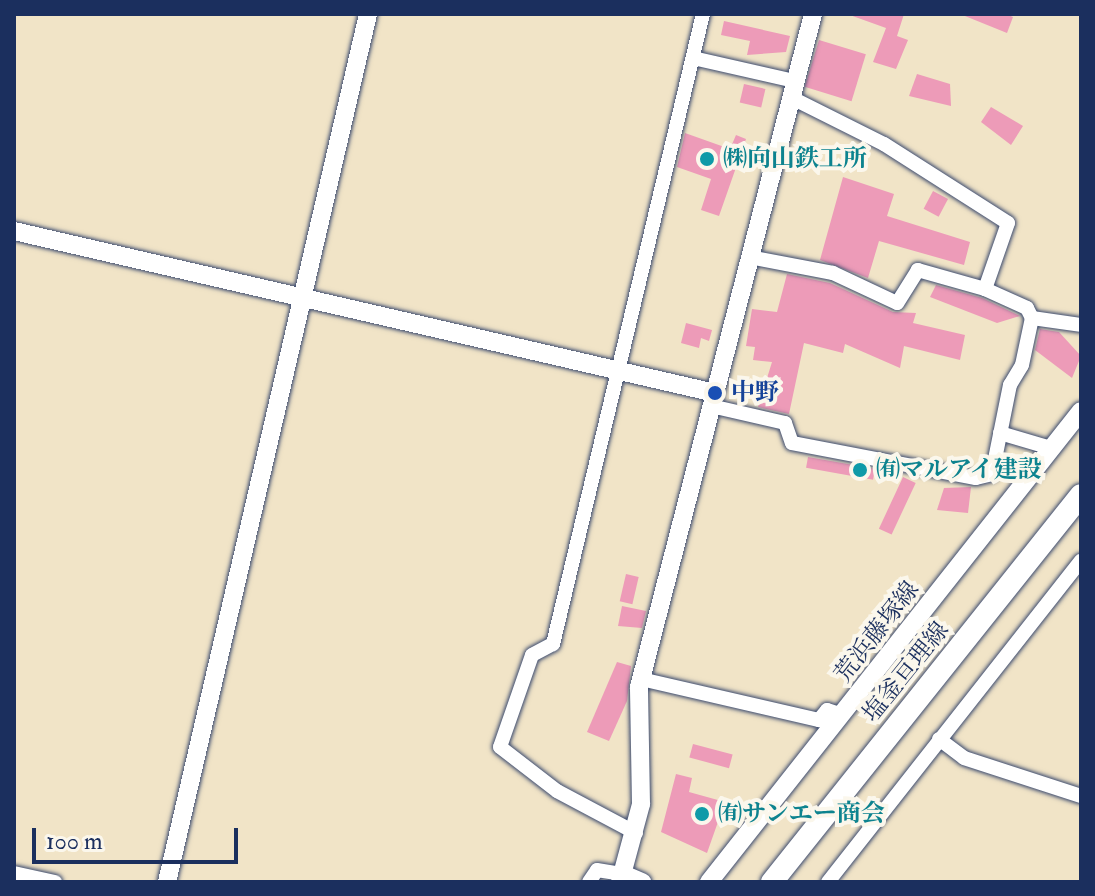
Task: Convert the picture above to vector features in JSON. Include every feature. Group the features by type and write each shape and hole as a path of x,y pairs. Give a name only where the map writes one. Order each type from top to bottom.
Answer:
{"main road":[{"name":"塩釜亘理線","path":"772,882 1081,495"}],"street":[{"path":"167,882 368,14"},
{"path":"636,833 557,791 500,747 532,655 553,644 621,369 703,14"},
{"path":"622,878 636,833 641,679 813,14"},
{"path":"693,58 792,89 1008,223 985,289"},
{"path":"14,231 621,369 785,423 792,443 976,478 992,474 1000,433 1032,318 1027,308 985,289 918,270 897,303 833,273 749,257"},
{"path":"1032,318 1081,325"},
{"name":"荒浜藤塚線","path":"709,882 1081,411"},
{"path":"1000,433 1051,448"},
{"path":"828,882 1081,561"},
{"path":"641,679 819,720 827,710 842,715"},
{"path":"939,739 964,758 1081,796"},
{"path":"589,882 597,870 642,882"},
{"path":"14,873 55,882"}],"building":[{"path":"847,14 904,14 897,36 908,40 896,69 873,62 886,28"},
{"path":"960,14 1006,14 1013,17 1007,33"},
{"path":"724,21 790,36 786,52 747,55 750,41 721,35"},
{"path":"819,40 866,54 852,101 805,87"},
{"path":"917,74 950,84 951,106 909,96"},
{"path":"744,84 765,89 761,107 740,103"},
{"path":"991,107 1023,126 1011,145 981,122"},
{"name":"㈱向山鉄工所","path":"685,133 730,149 736,135 746,139 719,216 701,210 711,179 677,167"},
{"path":"843,177 894,194 887,216 970,242 964,265 879,241 868,278 820,260"},
{"path":"933,191 948,199 939,217 924,209"},
{"path":"787,274 830,283 893,312 916,313 913,323 965,335 960,360 904,346 900,368 845,344 843,353 804,343 789,414 758,407 772,362 753,360 755,347 746,346 752,309 777,312"},
{"path":"936,285 982,298 1020,316 997,323 930,297"},
{"path":"686,323 712,330 709,341 701,338 699,348 681,343"},
{"path":"1040,329 1059,332 1081,356 1072,378 1035,350"},
{"path":"808,457 875,469 873,480 806,468"},
{"path":"903,477 916,483 892,535 879,529"},
{"path":"971,487 968,513 937,510 944,488"},
{"path":"626,574 639,577 632,604 620,601"},
{"path":"622,606 646,611 642,628 618,626"},
{"path":"617,662 631,666 627,701 609,741 587,732"},
{"path":"693,744 733,755 729,768 689,758"},
{"name":"㈲サンエー商会","path":"676,774 692,778 689,792 725,802 707,853 661,832"}],"place":[{"name":"㈱向山鉄工所","path":"707,159"},
{"name":"中野","path":"715,393"},
{"name":"㈲マルアイ建設","path":"860,470"},
{"name":"㈲サンエー商会","path":"702,814"}]}
